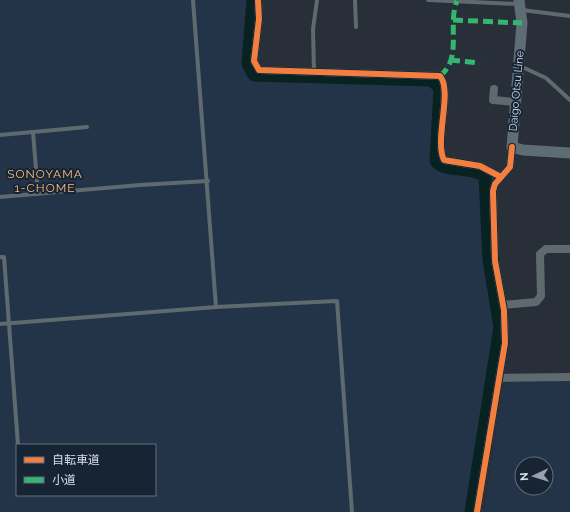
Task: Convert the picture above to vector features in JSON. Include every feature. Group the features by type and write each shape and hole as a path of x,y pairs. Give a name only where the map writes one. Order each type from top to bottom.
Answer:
{"main road":[{"name":"Daigo Otsu Line","path":"520,5 522,23 512,147 522,150 570,153"}],"street":[{"path":"258,0 259,19 254,61 258,70 440,76 444,82 445,94 442,125 444,160 480,166 501,177"},
{"path":"494,89 493,100 516,102"},
{"path":"477,512 505,343 503,304 495,261 493,191 495,184 510,167 512,147"},
{"path":"503,304 536,302 541,296 540,254 546,249 570,249"},
{"path":"499,378 570,377"}],"lane":[{"path":"193,0 202,130 208,181 216,307"},
{"path":"314,72 313,29 317,0"},
{"path":"355,0 356,27"},
{"path":"428,0 444,2 464,0 520,5 570,16"},
{"path":"519,66 546,78 570,100"},
{"path":"0,135 87,127"},
{"path":"33,132 38,194"},
{"path":"0,197 140,184 208,181"},
{"path":"0,257 4,257 18,444"},
{"path":"0,324 216,307 337,301 352,512"}],"shaded area":[{"path":"0,0 251,0 247,63 254,79 432,82 438,87 434,162 441,170 478,174 482,179 487,267 494,302 495,340 469,501 470,512 0,512"},
{"path":"570,381 570,512 484,512 503,387 508,382"}],"waterway":[{"path":"253,0 248,64 254,75 431,80 440,87 436,161 445,167 473,171 485,176 489,260 500,327 471,512"}],"marked path":[{"path":"440,76 447,69 451,60 453,50 454,10 457,1"},
{"path":"453,20 522,23"},
{"path":"450,60 480,63"}],"cycle path":[{"path":"258,0 259,19 254,61 259,70 440,76 445,93 441,141 441,151 444,160 480,166 501,177"},
{"path":"477,512 505,343 504,310 495,261 493,191 495,184 510,167 512,147"}],"district":[{"name":"SONOYAMA 1-CHOME","path":"45,181"}]}
